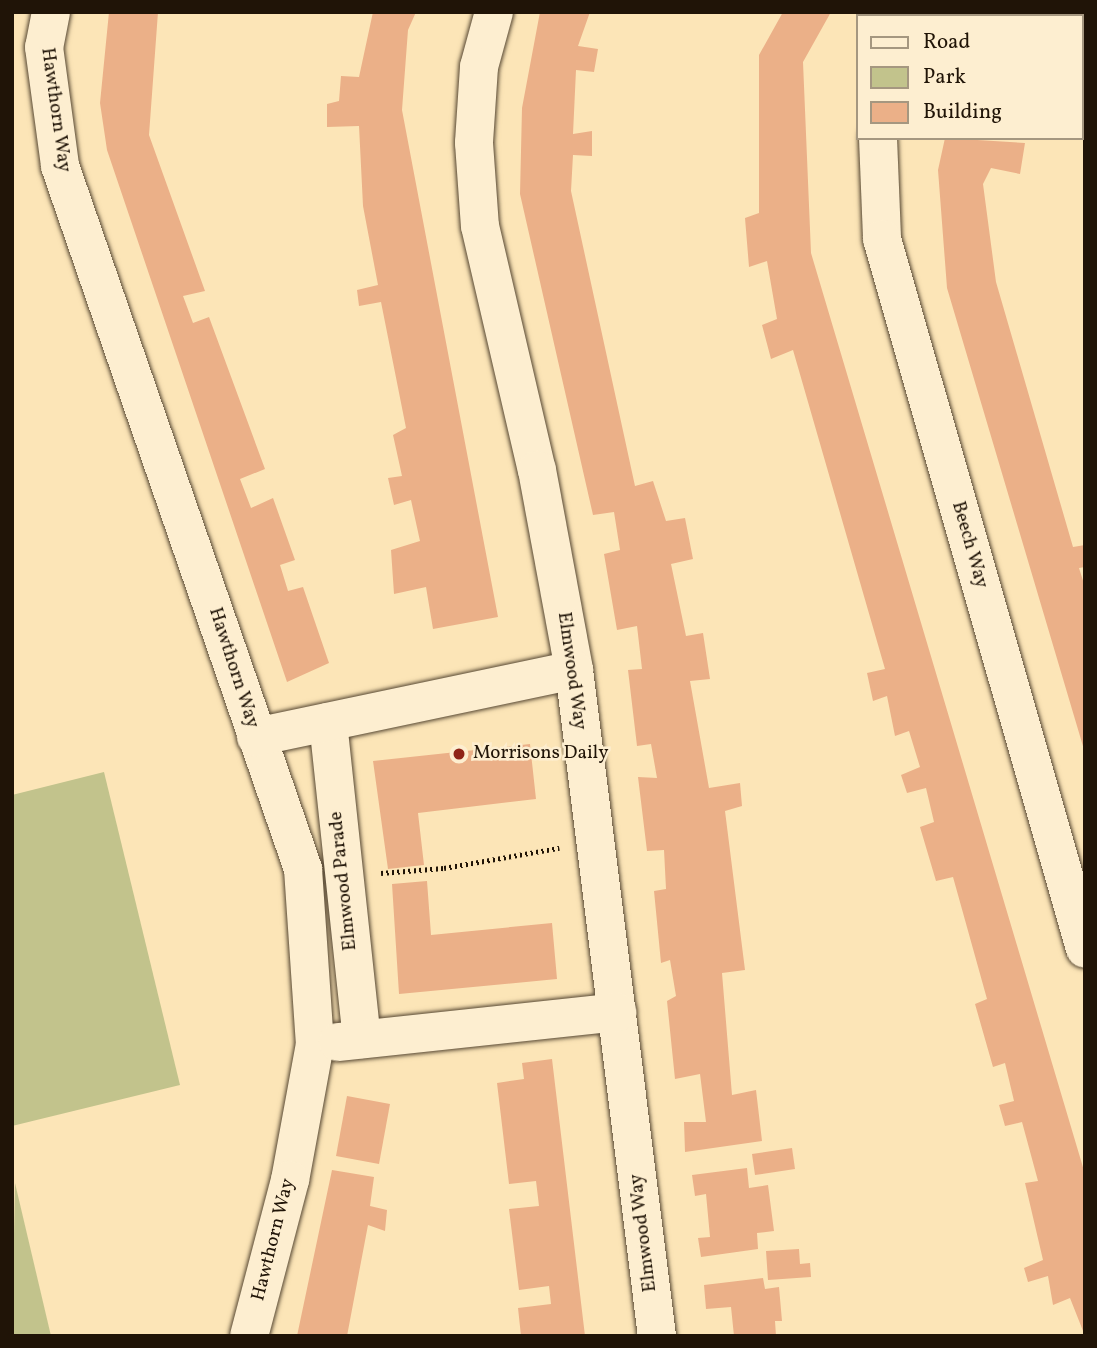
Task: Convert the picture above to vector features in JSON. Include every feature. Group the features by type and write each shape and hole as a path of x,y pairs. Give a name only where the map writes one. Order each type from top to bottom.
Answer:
{"street":[{"name":"Hawthorn Way","path":"51,12 44,47 60,166 303,869 315,1044 290,1181 249,1336"},
{"name":"Elmwood Way","path":"494,12 479,67 475,118 480,226 537,470 574,670 657,1336"},
{"name":"Beech Way","path":"878,140 882,239 1085,949"},
{"path":"256,737 574,670"},
{"name":"Elmwood Parade","path":"328,722 362,1039"},
{"path":"315,1044 617,1012"}],"path":[{"path":"343,869 390,874 563,847"}],"green space":[{"path":"104,772 180,1085 12,1126 12,795"},
{"path":"15,1183 51,1336 12,1336"}],"building":[{"path":"109,12 158,12 149,135 205,291 183,296 193,323 209,317 265,469 240,479 251,508 273,498 295,560 280,565 288,591 303,587 329,663 287,682 107,150 100,103"},
{"path":"373,12 416,12 408,30 402,110 498,617 433,629 426,587 394,594 391,550 420,541 411,500 394,505 388,478 402,476 393,435 406,428 381,302 359,306 357,290 378,285 363,206 359,126 327,127 327,104 339,101 341,76 359,77"},
{"path":"540,12 590,12 578,46 598,49 594,72 576,70 573,134 592,131 592,156 573,155 571,191 635,486 653,481 666,521 685,518 693,559 671,564 686,636 703,633 710,679 690,681 709,788 740,783 742,806 725,811 745,970 722,973 732,1095 756,1090 762,1141 685,1152 684,1122 706,1122 700,1074 675,1079 667,1001 676,996 670,960 661,963 654,891 666,889 664,850 647,851 638,777 657,778 651,744 637,746 628,670 642,669 637,626 617,630 604,554 620,550 614,512 593,515 520,194 522,108"},
{"path":"783,12 831,12 803,62 811,253 1085,1174 1085,1336 1070,1298 1053,1305 1048,1276 1028,1282 1024,1268 1043,1260 1025,1183 1038,1181 1022,1122 1005,1126 999,1105 1014,1101 1005,1063 993,1067 975,1004 987,999 953,877 936,881 920,827 934,822 926,788 907,793 901,775 920,767 909,731 895,736 887,696 873,701 867,673 885,669 793,350 771,359 762,325 777,319 767,261 749,267 745,218 759,213 759,55"},
{"path":"988,12 1067,12 1027,14"},
{"path":"945,140 1025,143 1020,174 991,168 983,184 996,282 1073,547 1085,545 1085,567 1079,568 1085,587 1085,753 947,288 938,170"},
{"path":"530,744 536,799 418,813 424,865 388,869 373,761"},
{"path":"427,881 431,935 552,923 557,979 399,994 392,884"},
{"path":"552,1059 585,1336 521,1336 518,1308 551,1304 549,1286 519,1290 509,1209 539,1206 536,1181 509,1184 497,1083 524,1079 522,1063"},
{"path":"347,1096 390,1104 379,1164 336,1156"},
{"path":"792,1148 795,1169 755,1175 752,1154"},
{"path":"747,1168 749,1188 768,1185 774,1231 757,1233 758,1249 701,1257 698,1238 710,1237 706,1194 695,1196 692,1175"},
{"path":"332,1170 374,1177 370,1206 387,1210 385,1231 368,1225 347,1336 297,1336"},
{"path":"799,1249 800,1264 810,1263 811,1277 768,1280 766,1251"},
{"path":"763,1278 765,1289 779,1287 782,1321 775,1321 776,1336 734,1336 731,1307 706,1309 704,1285"}],"place":[{"name":"Morrisons Daily","path":"459,754"}]}
